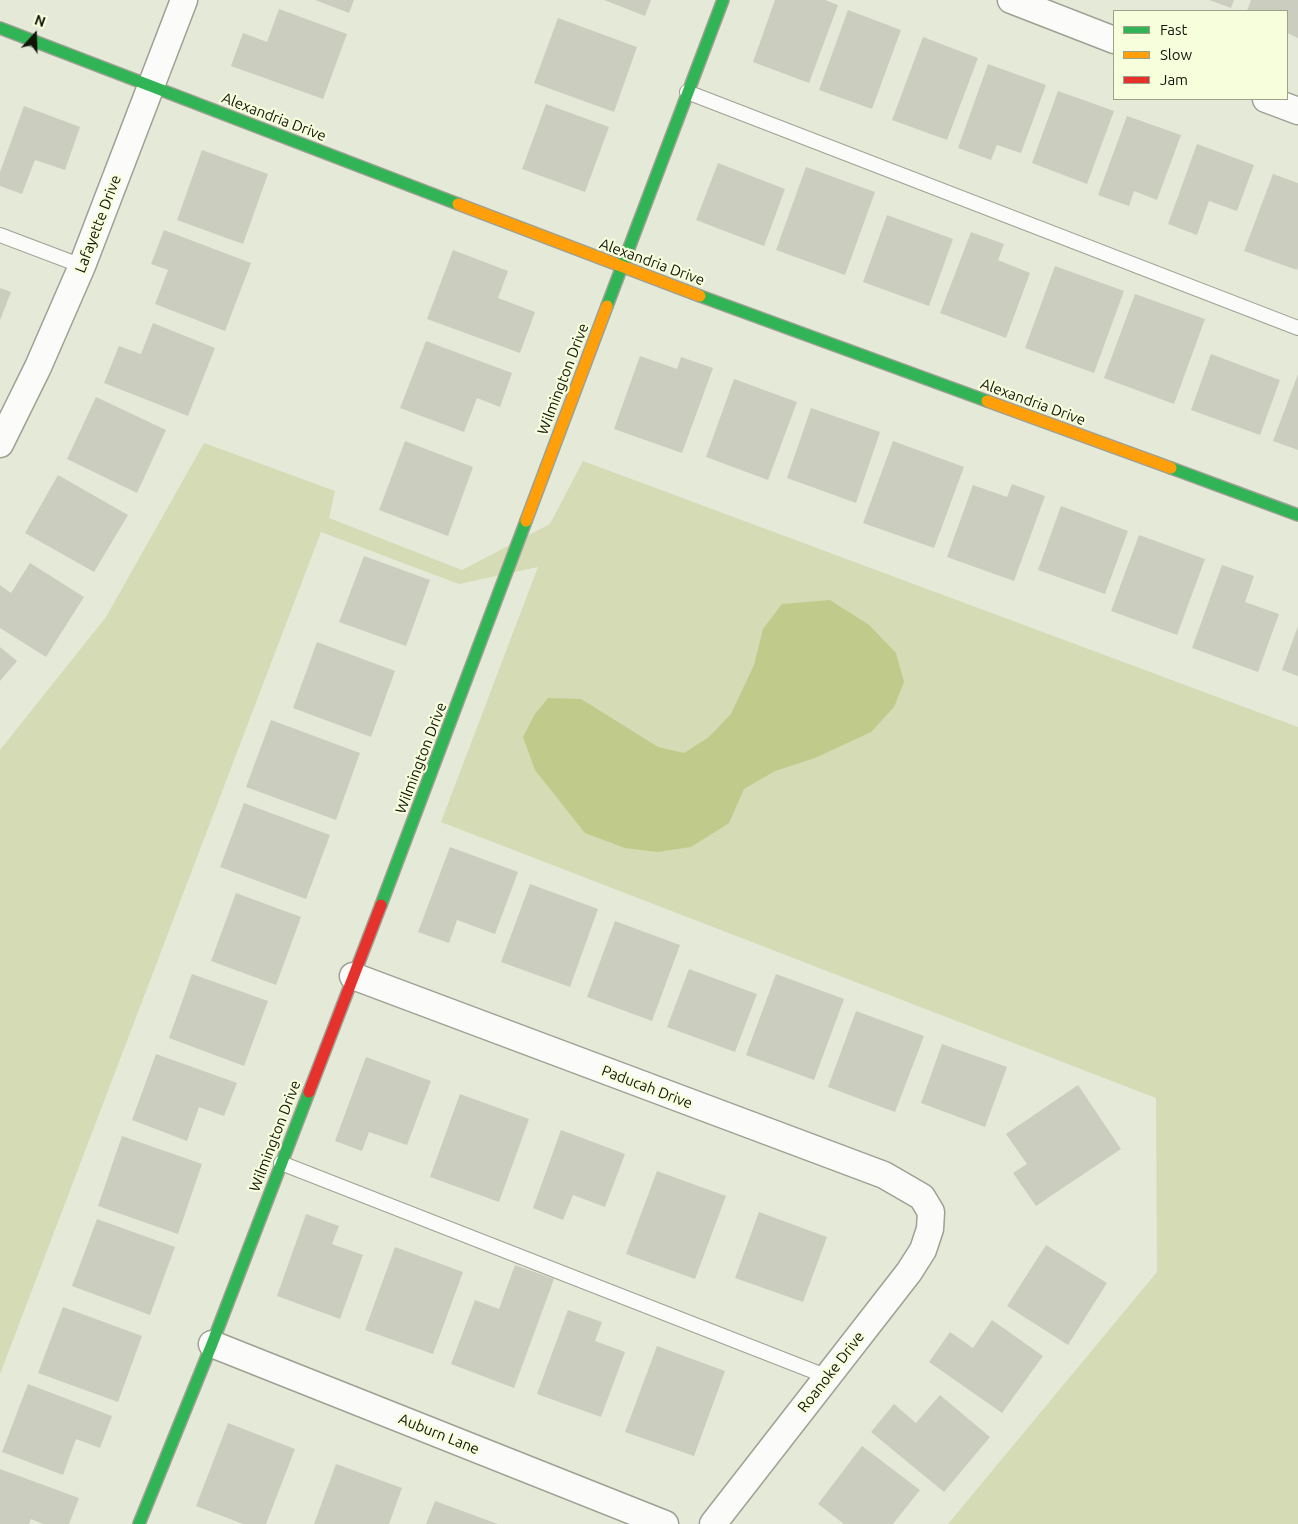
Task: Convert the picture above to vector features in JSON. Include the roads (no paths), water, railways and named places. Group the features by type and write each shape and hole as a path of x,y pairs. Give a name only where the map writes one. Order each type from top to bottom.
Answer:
{"street":[{"name":"Lafayette Drive","path":"0,444 38,368 82,266 184,0"},
{"name":"Wilmington Drive","path":"138,1524 212,1344 723,0"},
{"path":"1011,0 1113,40"},
{"name":"Alexandria Drive","path":"0,28 622,267 1298,515"},
{"path":"1269,100 1298,111"},
{"name":"Paducah Drive","path":"353,976 884,1176 922,1198 931,1212"},
{"name":"Roanoke Drive","path":"713,1524 909,1272 923,1250 930,1229 931,1212"},
{"name":"Auburn Lane","path":"212,1344 665,1524"}],"lane":[{"path":"687,92 1298,328"},
{"path":"0,235 82,266"},
{"path":"281,1163 828,1377"}]}
